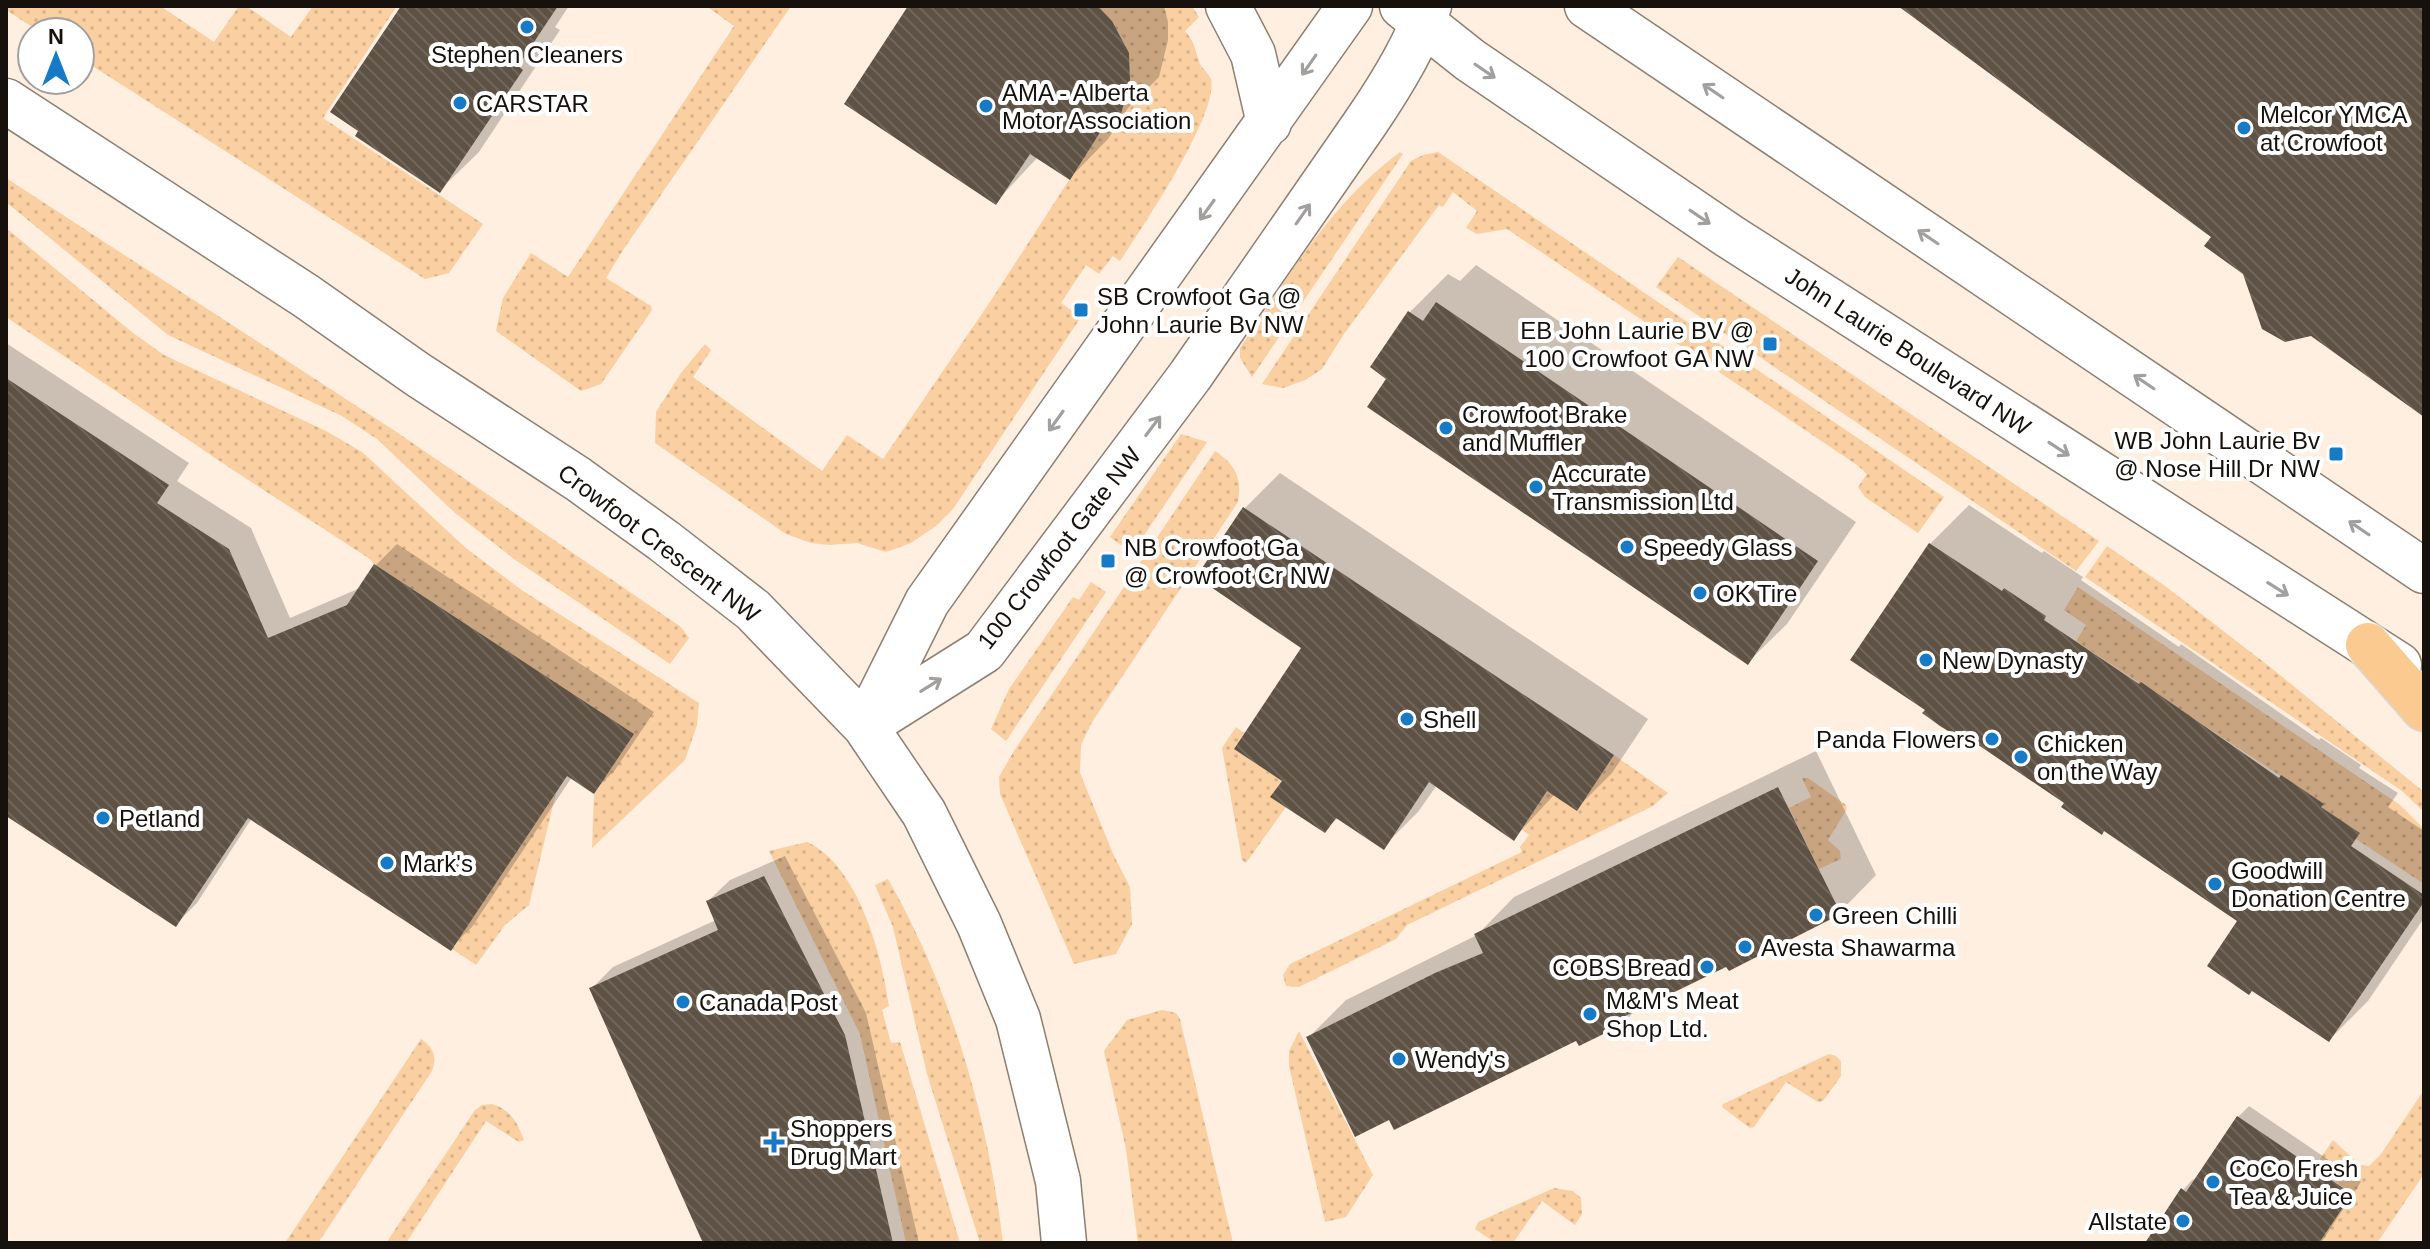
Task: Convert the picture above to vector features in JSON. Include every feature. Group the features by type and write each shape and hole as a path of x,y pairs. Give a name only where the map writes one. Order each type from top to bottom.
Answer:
{"main road":[{"path":"2368,645 2424,709"}],"street":[{"path":"1228,6 1253,54 1269,123"},
{"path":"865,726 927,602 1350,6"},
{"path":"1587,6 2424,571"},
{"name":"John Laurie Boulevard NW","path":"1418,11 1470,60 1729,236 2424,681"},
{"name":"100 Crowfoot Gate NW","path":"865,726 984,651 1190,376 1375,110 1418,11"},
{"name":"Crowfoot Crescent NW","path":"6,101 306,296 417,374 578,479 664,541 753,610 865,726 924,813 979,924 1018,1019 1058,1181 1064,1243"}],"shaded area":[{"path":"6,6 160,6 214,42 239,6 246,6 291,37 313,6 397,6 323,118 483,224 449,273 425,279 96,68 96,16 16,16 6,10"},
{"path":"710,6 791,6 606,278 651,306 652,310 601,384 581,391 496,331 503,298 531,253 568,277 734,26"},
{"path":"1086,6 1192,6 1199,17 1185,31 1200,64 1211,79 1210,96 1191,144 1120,261 1113,256 1099,274 1086,265 1061,303 1081,317 953,509 936,526 911,543 886,552 857,543 811,543 786,534 655,443 656,412 681,373 705,344 711,350 693,377 822,471 847,435 883,459 994,296 1111,115 1118,117 1125,102 1130,73 1124,45 1099,7"},
{"path":"1400,152 1403,154 1252,377 1240,358 1240,348 1331,218 1375,172"},
{"path":"1438,152 1944,497 1918,533 1865,497 1858,487 1867,474 1857,465 1507,229 1477,234 1466,228 1477,211 1453,192 1443,207 1439,205 1344,334 1322,369 1305,380 1283,388 1262,384 1411,161"},
{"path":"6,178 395,431 681,627 689,638 670,664 514,559 454,512 377,439 342,416 168,335 6,202"},
{"path":"6,228 164,355 326,431 362,452 467,549 523,591 699,703 697,725 685,760 592,848 594,794 633,734 6,317"},
{"path":"1678,257 2099,541 2076,571 1656,287"},
{"path":"1181,434 1207,442 1132,553 1110,537"},
{"path":"1215,451 1236,473 1238,502 1092,722 1081,745 1080,773 1130,887 1132,924 1116,954 1074,964 1000,794 999,777"},
{"path":"2107,546 2165,586 2270,667 2424,792 2424,812 2402,791 2085,577"},
{"path":"1091,582 1106,592 1006,741 991,729 1009,689 1073,597 1079,600"},
{"path":"2078,587 2400,805 2424,829 2424,884 2356,839 2360,833 2321,807 2323,804 2076,641 2086,625 2064,610"},
{"path":"1236,727 1244,733 1234,749 1282,781 1271,796 1286,807 1246,863 1242,860 1222,748"},
{"path":"1614,755 1668,793 1653,806 1407,925 1396,939 1299,987 1286,986 1283,975 1290,964 1522,852 1520,847 1529,835 1521,829 1547,791 1577,810"},
{"path":"1802,778 1808,778 1846,805 1847,809 1828,840 1840,851 1841,859 1819,869 1789,808 1811,797"},
{"path":"556,793 529,905 505,925 476,965 452,949"},
{"path":"807,842 825,854 840,870 864,914 886,985 889,1006 882,1010 891,1043 900,1042 960,1243 906,1243 860,1034 769,851"},
{"path":"888,879 930,965 964,1055 988,1148 1003,1243 980,1243 927,1074 893,927 875,885"},
{"path":"1162,1010 1176,1013 1180,1019 1233,1243 1138,1243 1126,1149 1104,1051 1127,1020"},
{"path":"1299,1031 1373,1175 1346,1217 1325,1222 1289,1066 1289,1051"},
{"path":"421,1039 433,1053 432,1071 318,1243 285,1243"},
{"path":"1829,1054 1841,1061 1841,1076 1823,1101 1818,1102 1786,1082 1754,1127 1750,1128 1722,1107 1723,1104"},
{"path":"2424,1090 2424,1174 2377,1243 2319,1243 2352,1194 2315,1166 2333,1140 2360,1165 2369,1166 2381,1154"},
{"path":"492,1104 512,1118 524,1140 519,1142 486,1121 406,1243 386,1243 475,1110"},
{"path":"1554,1188 1573,1191 1581,1198 1582,1214 1575,1225 1542,1201 1513,1243 1496,1243 1475,1229 1478,1222"}],"building":[{"path":"401,6 558,6 518,66 523,70 440,193 355,136 358,131 330,112"},
{"name":"AMA - Alberta Motor Association","path":"908,6 1098,6 1112,21 1129,53 1130,80 1120,118 1111,115 1070,180 1030,154 996,205 844,104"},
{"name":"Melcor YMCA at Crowfoot","path":"1898,6 2424,6 2424,417 2311,336 2285,342 2262,329 2243,274 2204,246 2211,237"},
{"path":"1436,302 1818,561 1748,665 1367,407 1386,379 1370,367 1408,311 1423,321"},
{"path":"6,378 169,485 157,503 229,549 268,638 347,605 374,564 634,734 594,794 567,776 451,951 248,818 176,927 6,816"},
{"name":"Shell","path":"1243,507 1614,755 1577,811 1547,791 1514,841 1429,782 1384,850 1336,818 1325,833 1270,797 1282,781 1234,749 1301,648 1196,577"},
{"path":"1929,543 2002,591 2004,588 2046,616 2044,620 2139,684 2141,682 2279,778 2281,775 2324,804 2321,807 2360,833 2351,846 2424,895 2424,902 2329,1042 2252,991 2249,995 2207,966 2237,921 2104,831 2102,835 2061,807 2064,803 1965,736 1963,740 1940,726 1922,713 1925,710 1850,660"},
{"path":"1778,787 1841,914 1729,971 1726,967 1623,1017 1626,1023 1579,1046 1576,1041 1394,1130 1389,1120 1355,1137 1306,1037 1435,973 1483,953 1474,934"},
{"path":"764,876 845,1035 893,1243 703,1243 589,988 718,930 706,901"},
{"path":"2237,1116 2352,1194 2319,1243 2145,1243 2181,1188 2186,1192"}],"place":[{"name":"Stephen Cleaners","path":"527,27"},
{"name":"CARSTAR","path":"460,103"},
{"name":"AMA - Alberta Motor Association","path":"986,106"},
{"name":"Melcor YMCA at Crowfoot","path":"2244,128"},
{"name":"SB Crowfoot Ga @ John Laurie Bv NW","path":"1081,310"},
{"name":"EB John Laurie BV @ 100 Crowfoot GA NW","path":"1770,344"},
{"name":"Crowfoot Brake and Muffler","path":"1446,428"},
{"name":"WB John Laurie Bv @ Nose Hill Dr NW","path":"2336,454"},
{"name":"Accurate Transmission Ltd","path":"1536,487"},
{"name":"Speedy Glass","path":"1627,547"},
{"name":"NB Crowfoot Ga @ Crowfoot Cr NW","path":"1108,561"},
{"name":"OK Tire","path":"1700,593"},
{"name":"New Dynasty","path":"1926,660"},
{"name":"Shell","path":"1407,719"},
{"name":"Panda Flowers","path":"1992,739"},
{"name":"Chicken on the Way","path":"2021,757"},
{"name":"Petland","path":"103,818"},
{"name":"Mark's","path":"387,863"},
{"name":"Goodwill Donation Centre","path":"2215,884"},
{"name":"Green Chilli","path":"1816,915"},
{"name":"Avesta Shawarma","path":"1745,947"},
{"name":"COBS Bread","path":"1707,967"},
{"name":"Canada Post","path":"683,1002"},
{"name":"M&M's Meat Shop Ltd.","path":"1590,1014"},
{"name":"Wendy's","path":"1399,1059"},
{"name":"Shoppers Drug Mart","path":"774,1142"},
{"name":"CoCo Fresh Tea & Juice","path":"2213,1182"},
{"name":"Allstate","path":"2183,1221"}]}
